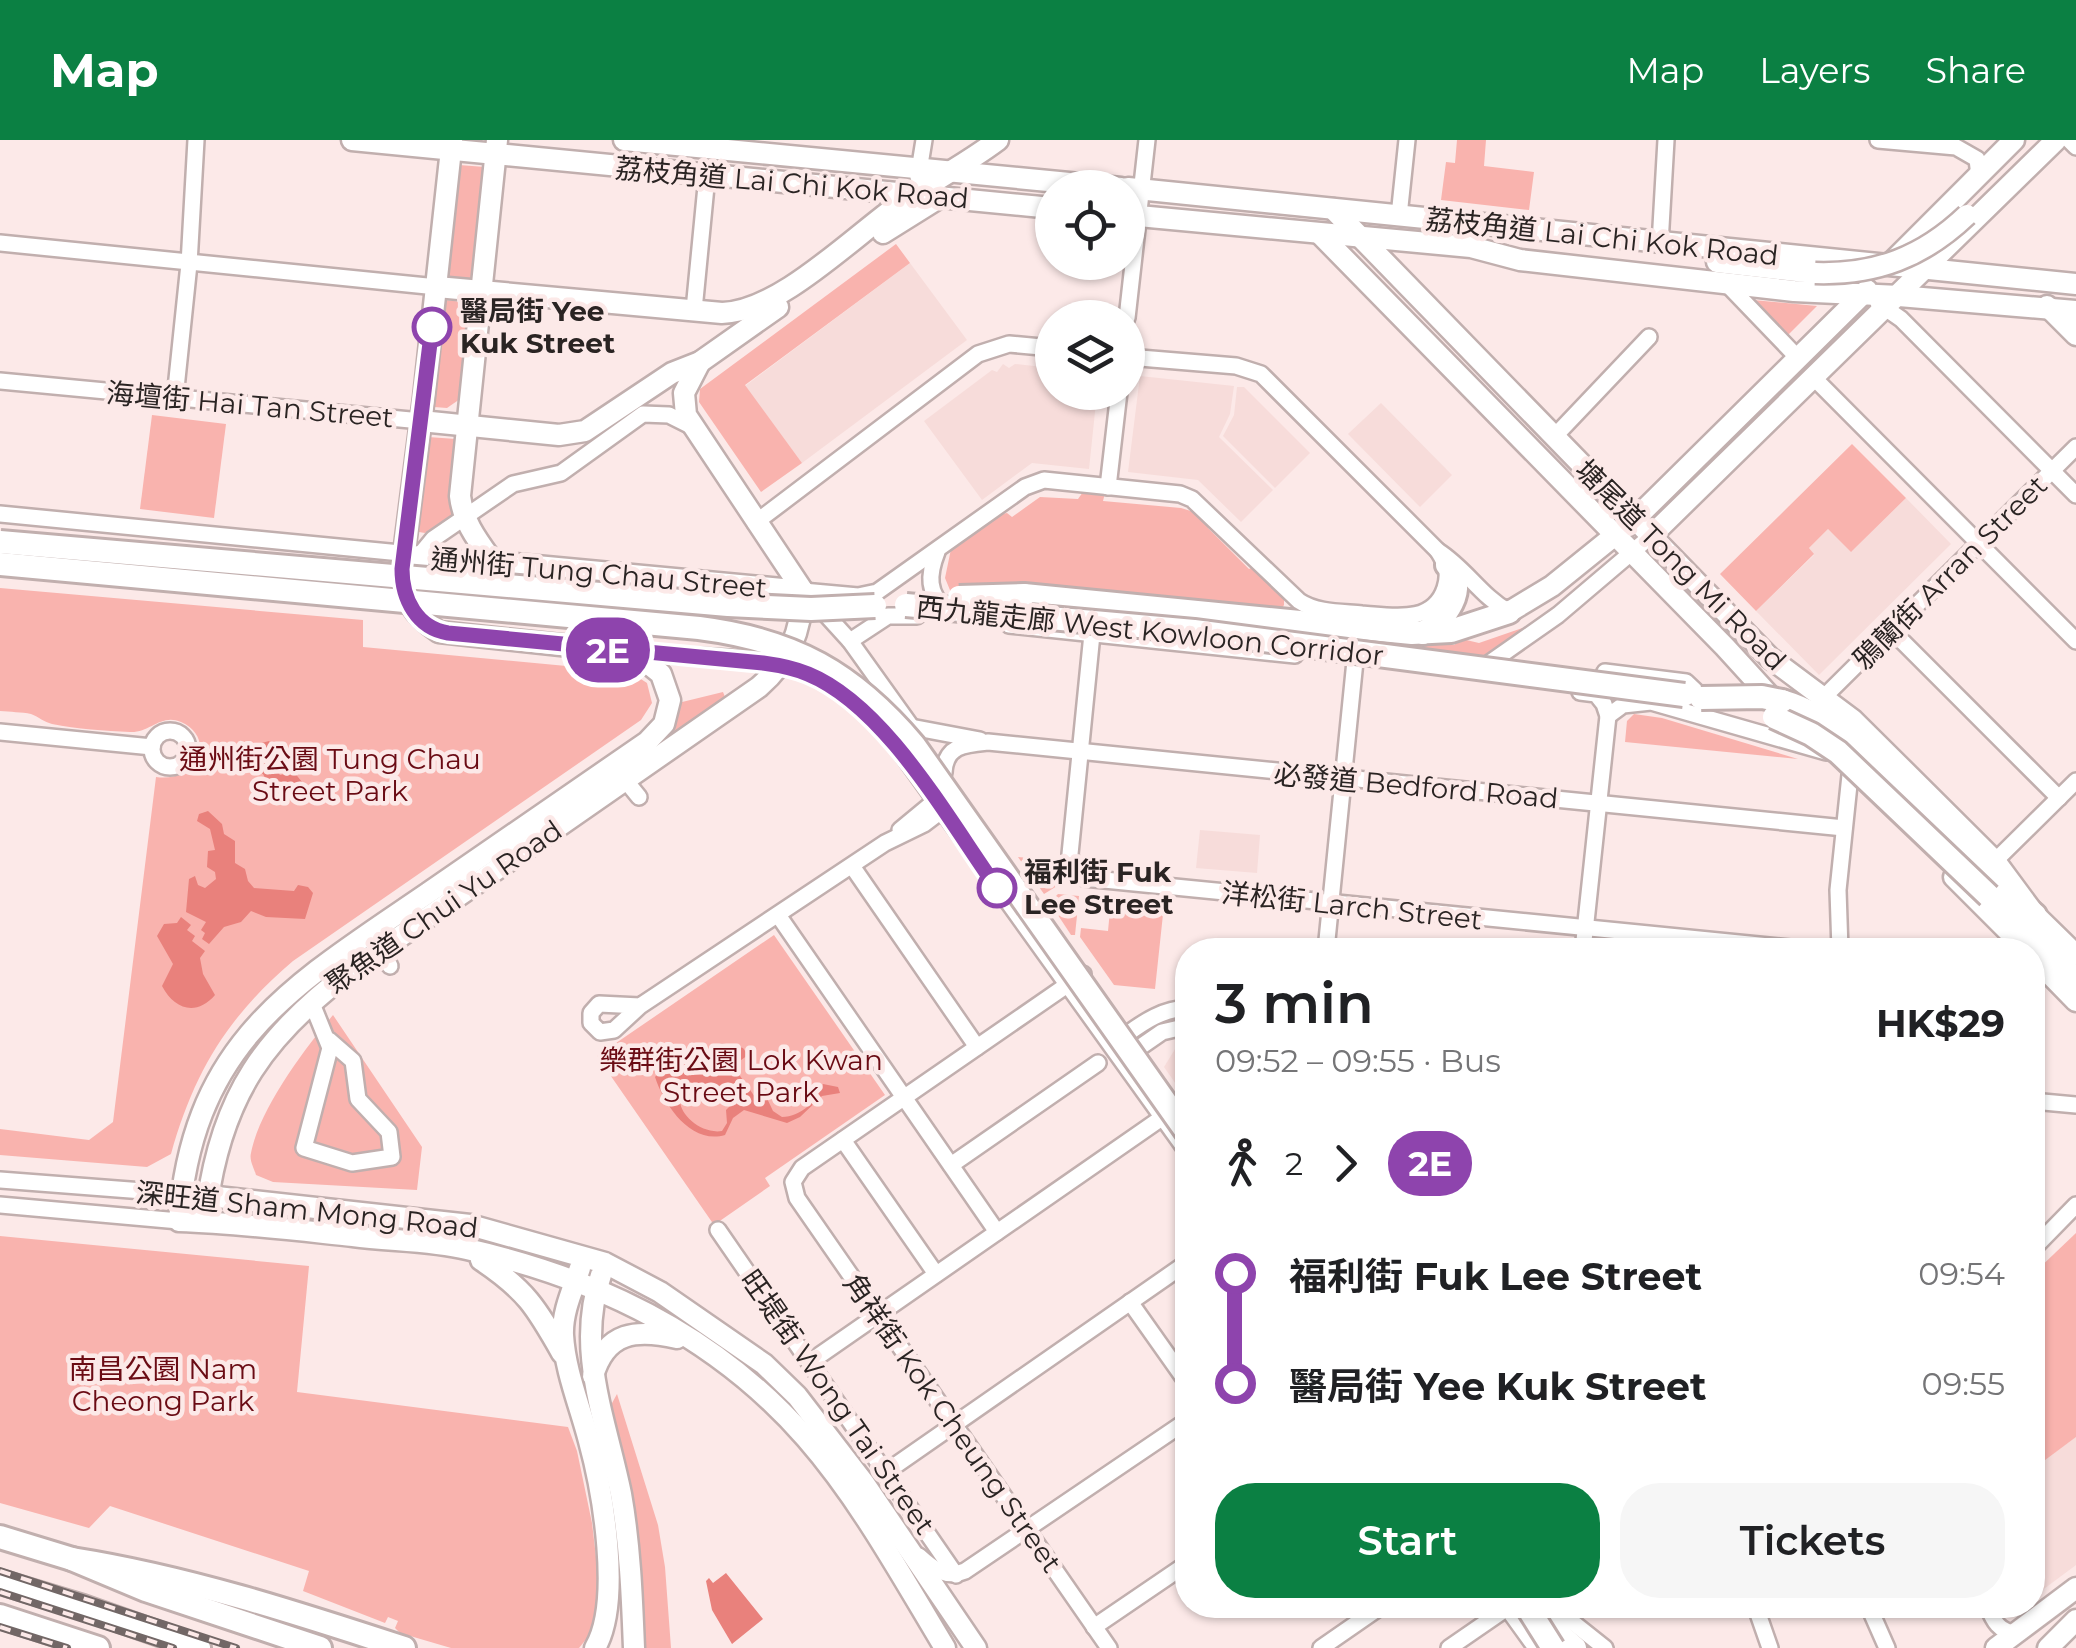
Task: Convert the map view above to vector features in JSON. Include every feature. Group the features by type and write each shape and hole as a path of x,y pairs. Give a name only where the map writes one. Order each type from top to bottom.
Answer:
{"highway":[{"name":"西九龍走廊 West Kowloon Corridor","path":"0,542 756,607 810,609 906,604 1194,630 1700,698 1774,717 1838,752 2032,938"},
{"path":"1412,628 1442,620 1453,601 1456,581 1442,558"},
{"path":"0,564 700,628 764,640 806,655 848,680 884,711 929,764 1175,1115"},
{"path":"906,604 968,596 1024,595 1412,628 1470,627 1509,612"},
{"path":"1700,698 1762,697 1821,717 1854,741 1991,866 2035,915"},
{"name":"西九龍走廊 West Kowloon Corridor","path":"2045,950 2076,980"},
{"path":"0,1537 320,1648"},
{"path":"72,1559 151,1572 249,1598 404,1648"},
{"path":"0,1582 200,1648"},
{"path":"0,1616 98,1648"},
{"path":"1532,1618 1552,1648"},
{"path":"1538,1618 1575,1648"}],"main road":[{"name":"荔枝角道 Lai Chi Kok Road","path":"352,140 497,148 707,176 1035,206"},
{"name":"荔枝角道 Lai Chi Kok Road","path":"624,140 711,144 1035,179"},
{"path":"437,287 732,312 764,303 912,196 955,172 998,140"},
{"path":"1509,612 1552,586 1635,519 2014,140"},
{"name":"荔枝角道 Lai Chi Kok Road","path":"1471,247 1523,242 1815,273 1863,272 1909,257 1950,232 2040,140"},
{"path":"1651,536 2056,140"},
{"path":"451,145 421,421 412,556 415,613 439,632 635,652"},
{"path":"493,562 465,518 460,496 497,148"},
{"name":"荔枝角道 Lai Chi Kok Road","path":"1145,190 2076,284"},
{"path":"803,591 676,407 700,362 902,220 941,197"},
{"name":"塘尾道 Tong Mi Road","path":"1333,209 1770,658 1854,720 1991,866"},
{"name":"荔枝角道 Lai Chi Kok Road","path":"1145,216 1471,247 1520,260 1827,294 1864,294 1892,302 2076,311"},
{"name":"塘尾道 Tong Mi Road","path":"1321,235 1788,717 2015,938"},
{"path":"1801,256 1835,272 1864,294"},
{"path":"2021,279 2076,335"},
{"name":"海壇街 Hai Tan Street","path":"421,421 559,435 584,431 672,373 700,362"},
{"name":"通州街 Tung Chau Street","path":"493,562 803,591"},
{"name":"聚魚道 Chui Yu Road","path":"205,1222 218,1146 238,1095 273,1042 311,1001 385,959 632,789 759,688 790,654 800,626 803,591"},
{"name":"聚魚道 Chui Yu Road","path":"178,1221 187,1157 205,1104 230,1058 279,999 656,734 668,713 668,688 661,674 635,652"},
{"path":"2035,915 2076,955"},
{"path":"2045,977 2076,1001"},
{"name":"深旺道 Sham Mong Road","path":"208,1196 470,1225 605,1263 689,1310 781,1380 831,1436 976,1648"},
{"name":"深旺道 Sham Mong Road","path":"178,1221 462,1248 596,1287 694,1342 752,1386 821,1456 944,1648"},
{"path":"462,1248 529,1297 566,1359"},
{"path":"584,1256 564,1327 566,1359 590,1446 604,1528 608,1595 604,1628 595,1648"},
{"path":"605,1263 590,1320 593,1378 624,1512 634,1648"},
{"path":"593,1378 604,1351 629,1334 653,1332 694,1342"},
{"path":"2045,1612 2076,1588"},
{"path":"1996,1648 2037,1618"},
{"path":"2048,1648 2076,1620"}],"street":[{"path":"175,398 190,264 196,140"},
{"path":"912,196 924,140"},
{"path":"1136,170 1147,140"},
{"path":"1399,216 1406,140"},
{"path":"1660,244 1666,140"},
{"path":"1878,140 1964,150 1977,159 1979,176"},
{"path":"2069,140 2076,148"},
{"path":"694,310 707,176"},
{"path":"0,244 437,287"},
{"path":"1726,283 1797,357"},
{"path":"1892,302 1900,319 2076,495"},
{"path":"1554,437 1649,336"},
{"path":"755,523 978,354 1008,344 1035,346"},
{"path":"1145,359 1236,366 1261,374 1442,558 1452,560 1493,603 1509,612"},
{"path":"1814,378 2076,641"},
{"name":"海壇街 Hai Tan Street","path":"0,381 421,421"},
{"path":"412,556 513,484 561,473 643,414 676,407"},
{"path":"1108,487 1116,410"},
{"name":"鴉蘭街 Arran Street","path":"1823,698 2076,446"},
{"name":"通州街 Tung Chau Street","path":"803,591 868,595 1034,483 1054,480 1192,498 1308,608 1412,628"},
{"name":"通州街 Tung Chau Street","path":"0,514 493,562"},
{"path":"850,641 888,616 958,620 1462,674 1477,671 1513,648 1651,536"},
{"path":"938,550 930,570 931,590 941,606 958,620"},
{"path":"803,591 850,641 1014,868 1175,1106"},
{"path":"1891,630 2058,798"},
{"path":"1080,754 1092,634"},
{"path":"1513,648 1510,665 1518,680 1596,694 1608,716 1584,938"},
{"path":"635,652 781,666 821,680 872,719 892,740 1175,1135"},
{"path":"1327,938 1356,661"},
{"path":"1596,694 1605,672 1686,682 1705,699 1713,719"},
{"path":"1608,716 1623,704 1642,701 1826,752"},
{"name":"必發道 Bedford Road","path":"912,727 1080,754 1844,828"},
{"path":"0,732 152,747"},
{"path":"640,1006 954,798 944,762 955,748 988,742"},
{"name":"洋松街 Larch Street","path":"1080,754 1070,854 1084,878 1688,938"},
{"path":"1840,938 1838,890 1850,775"},
{"path":"1991,866 2076,780"},
{"path":"852,866 977,1047"},
{"path":"778,915 998,1232"},
{"path":"936,1274 842,1140 1083,974"},
{"path":"311,1001 329,1040 354,1062 358,1099 389,1132 392,1157 352,1163 304,1148 323,1083 329,1040"},
{"path":"1126,1035 1175,1009"},
{"path":"1136,1050 1162,1032 1175,1029"},
{"path":"951,1165 1098,1063"},
{"path":"2045,1102 2076,1105"},
{"path":"810,1362 1162,1117"},
{"name":"角祥街 Kok Cheung Street","path":"842,1140 796,1174 792,1182 797,1198 1109,1648"},
{"name":"深旺道 Sham Mong Road","path":"0,1180 208,1196"},
{"name":"深旺道 Sham Mong Road","path":"0,1206 178,1221"},
{"path":"2045,1237 2076,1206"},
{"name":"旺堤街 Wong Tai Street","path":"718,1230 956,1574"},
{"path":"886,1472 1175,1271"},
{"path":"1130,1302 1175,1366"},
{"path":"910,1550 930,1566 949,1575 956,1574 1028,1530 1175,1429"},
{"path":"1094,1627 1175,1572"},
{"path":"1321,1648 1365,1618"},
{"path":"1449,1648 1504,1618"},
{"path":"1527,1618 1536,1648"},
{"path":"1546,1618 1605,1648"},
{"path":"1760,1618 1770,1648"},
{"path":"1874,1618 1887,1648"},
{"path":"1994,1618 2006,1633 2017,1633"}],"shaded area":[{"path":"910,263 967,340 802,463 745,386"},
{"path":"1003,364 1009,368 1015,364 1035,366 1035,410 1095,410 1089,469 1032,463 982,500 924,421 992,370 997,372"},
{"path":"1145,377 1234,386 1230,414 1219,437 1273,490 1241,522 1198,480 1128,472 1136,410 1145,410"},
{"path":"1237,387 1244,387 1310,453 1275,488 1223,436 1234,415"},
{"path":"1381,403 1452,475 1420,507 1348,434"},
{"path":"1906,498 1951,544 1819,675 1756,611 1814,555 1809,548 1828,529 1852,551"},
{"path":"269,741 279,753 274,757 274,767 280,775 294,772 302,782 296,793 272,791 263,774 255,773 258,744"},
{"path":"208,811 222,824 224,834 235,841 235,863 245,869 254,888 294,891 298,885 308,887 313,893 305,919 266,917 251,911 241,922 224,927 209,944 202,939 205,933 201,930 206,922 186,912 189,879 195,876 198,885 205,888 216,879 215,872 207,867 208,851 215,850 210,829 197,821 199,814"},
{"path":"1200,830 1260,835 1257,873 1196,868"},
{"path":"181,917 191,925 187,930 195,936 192,941 205,951 200,958 203,974 215,995 193,1008 179,1005 162,986 173,964 157,936 164,924 177,923"},
{"path":"722,1043 743,1048 748,1055 733,1066 755,1097 764,1092 773,1111 782,1117 808,1106 823,1084 838,1087 840,1093 822,1096 800,1117 787,1123 744,1110 733,1118 725,1135 701,1134 672,1110 655,1077 664,1073 666,1066 661,1064 670,1049 676,1050 687,1065 698,1066 714,1046","holes":["699,1086 735,1101 726,1110 727,1123 722,1131 700,1127 680,1104 687,1090"]},
{"path":"1175,1049 1175,1083 1164,1067"},
{"path":"2076,1437 2076,1565 2045,1588 2045,1460"},
{"path":"726,1573 763,1619 732,1644 712,1610 706,1581 709,1578 713,1583"}],"green space":[{"path":"1457,140 1486,140 1484,166 1534,172 1529,210 1441,200 1446,162 1455,163"},
{"path":"459,165 485,167 473,279 448,276"},
{"path":"896,244 910,263 745,385 802,463 761,492 699,402 700,389"},
{"path":"445,300 472,303 460,399 447,408 434,407"},
{"path":"1753,300 1817,306 1788,335"},
{"path":"152,415 226,424 214,518 140,509"},
{"path":"428,437 456,439 450,495 452,515 425,533 419,532"},
{"path":"1852,444 1906,498 1851,552 1828,529 1809,548 1814,554 1756,611 1720,574"},
{"path":"1089,491 1105,493 1103,501 1181,508 1207,516 1208,528 1249,569 1255,566 1284,592 1284,605 1278,614 952,595 945,578 951,549 993,516 1007,513 1012,517 1040,497 1078,499"},
{"name":"通州街公園 Tung Chau Street Park","path":"0,588 363,620 363,647 630,672 647,683 652,703 641,720 293,961 270,982 216,1047 191,1097 171,1154 147,1167 0,1155 0,1129 89,1140 113,1122 156,777 183,773 198,758 200,748 192,729 174,720 120,732 62,726 31,714 0,711"},
{"path":"1528,626 1530,630 1475,667 1381,656 1383,641 1454,645 1462,639 1479,643"},
{"path":"723,692 725,697 665,740 662,736 678,703"},
{"path":"1634,714 1662,718 1798,759 1625,742 1627,721"},
{"path":"1018,857 1049,860 1048,873 1057,886 1044,894"},
{"path":"1058,894 1079,896 1075,935 1071,935 1052,906"},
{"path":"1111,900 1164,905 1155,989 1114,985 1080,937 1081,928 1108,931"},
{"name":"樂群街公園 Lok Kwan Street Park","path":"774,935 885,1095 765,1178 770,1186 714,1225 597,1056"},
{"path":"333,1015 422,1147 417,1190 273,1182 256,1175 251,1156 263,1118 297,1062"},
{"path":"2076,1233 2076,1437 2045,1460 2045,1263"},
{"name":"南昌公園 Nam Cheong Park","path":"0,1236 309,1266 297,1392 568,1427 592,1523 601,1599 592,1632 579,1648 451,1648 400,1633 395,1628 398,1621 388,1617 385,1623 303,1591 309,1571 110,1506 89,1528 0,1503"},
{"path":"617,1394 658,1525 671,1648 646,1648 643,1640 639,1570 611,1405"}],"railway":[{"path":"0,1571 236,1648"},
{"path":"0,1592 173,1648"},
{"path":"0,1627 67,1648"}],"bus line":[{"name":"2E","path":"432,327 402,569 404,592 420,619 439,632 763,663 806,672 851,701 892,740 997,888"}],"place":[{"name":"醫局街 Yee Kuk Street","path":"432,327"},
{"name":"福利街 Fuk Lee Street","path":"997,888"}]}
